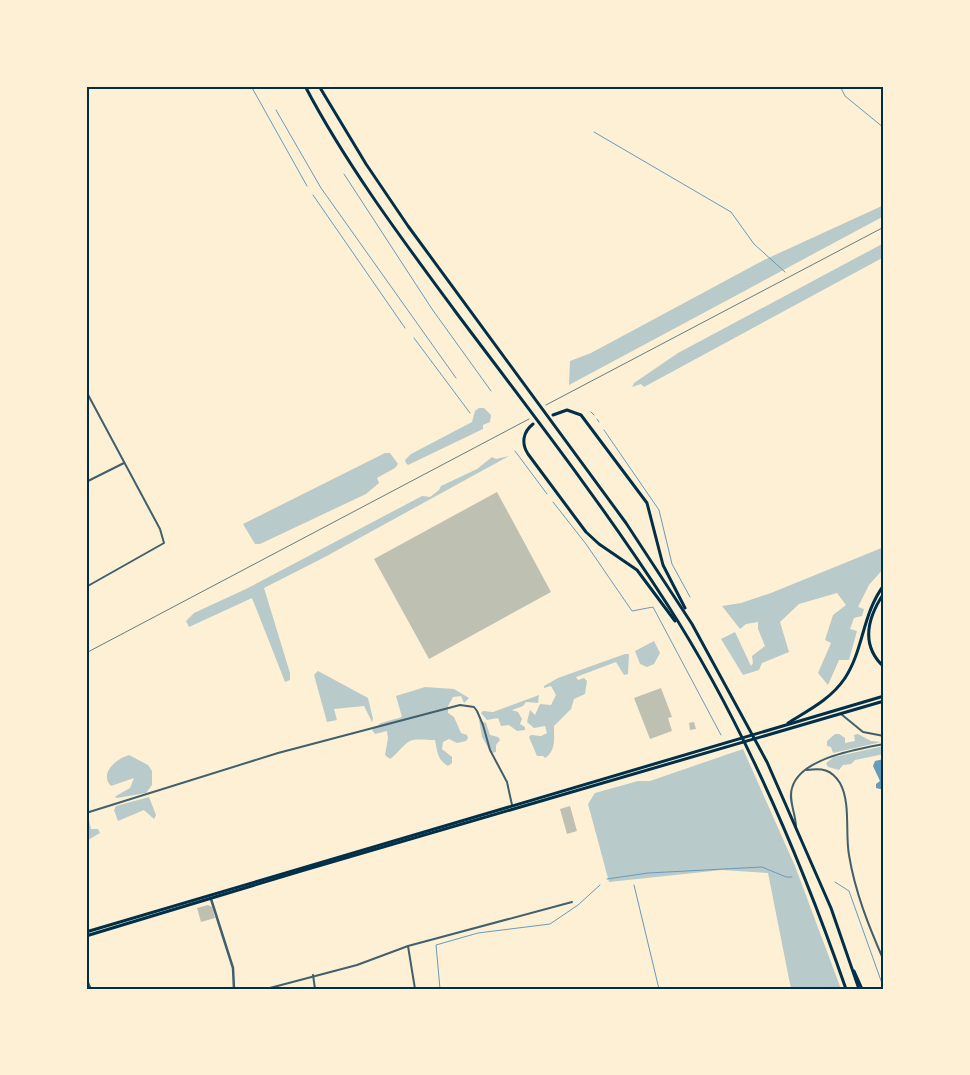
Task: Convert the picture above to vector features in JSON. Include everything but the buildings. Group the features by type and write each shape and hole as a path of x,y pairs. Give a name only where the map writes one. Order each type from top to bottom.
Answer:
{"main road":[{"path":"305,86 355,170 398,234 622,537 680,627 717,691 781,820 820,912 846,989"},
{"path":"319,86 366,164 408,226 655,565 692,624"},
{"path":"553,415 567,410 580,414 639,492 653,520 663,566 692,624 767,762 831,908 860,989"},
{"path":"533,424 528,429 524,438 524,446 528,454 586,532 637,570 680,627"},
{"path":"783,726 815,708 842,682 853,662 868,612 884,585"},
{"path":"884,593 872,614 868,634 872,652 884,667"},
{"path":"86,932 884,696"},
{"path":"86,936 884,701"}],"street":[{"path":"86,392 160,529 164,543 86,586"},
{"path":"86,482 124,463"},
{"path":"86,813 366,728 410,719 456,705 474,707 483,724 490,750 504,775 512,805"},
{"path":"840,714 863,732 884,736"},
{"path":"796,826 791,798 791,789 795,780 807,770 832,756 884,744"},
{"path":"807,770 822,768 833,773 840,784 844,795 849,854 862,907 884,961"},
{"path":"210,894 233,968 234,989"},
{"path":"266,989 356,965 408,946 572,902"},
{"path":"408,946 415,989"},
{"path":"313,975 315,989"},
{"path":"86,978 91,989"}],"shaded area":[{"path":"884,205 884,216 569,385 570,361 591,353 764,260"},
{"path":"884,243 884,257 644,387 641,384 632,387 634,383 678,353"},
{"path":"479,408 484,408 491,415 490,422 483,425 483,429 408,465 406,463 405,460 411,454 472,422 475,411"},
{"path":"385,453 390,453 398,464 395,468 377,478 379,483 366,494 260,544 255,544 243,524"},
{"path":"509,456 323,558 264,588 290,673 290,680 285,682 252,598 189,627 186,621 194,613 248,588 422,496 430,497 441,486 477,469 492,457 496,459"},
{"path":"884,547 884,568 869,585 858,607 864,609 862,616 854,618 850,629 857,631 849,660 839,660 828,685 818,673 831,643 825,640 833,615 846,605 837,593 799,604 780,622 789,652 762,663 759,670 743,675 721,639 735,632 751,666 753,663 752,656 765,646 758,629 758,622 746,624 740,629 722,606 741,603 771,593"},
{"path":"654,641 660,653 654,664 647,667 640,664 635,651"},
{"path":"629,654 628,674 624,675 616,662 576,677 578,680 584,678 587,681 585,694 574,699 571,709 554,726 554,744 549,755 545,758 537,756 529,737 531,735 541,736 547,733 545,726 534,728 527,722 530,710 535,715 540,704 551,705 556,695 551,686 544,688 544,686 558,678"},
{"path":"318,671 368,698 372,722 364,706 334,709 337,720 327,722 314,675"},
{"path":"425,687 454,689 469,698 464,703 461,696 453,697 448,706 448,713 454,717 461,733 467,735 468,738 466,741 457,743 449,739 443,742 442,749 452,757 452,763 448,766 440,758 435,740 410,741 390,759 385,755 388,738 387,731 375,734 372,730 381,723 402,717 396,696"},
{"path":"539,695 538,703 526,702 523,706 512,710 518,712 522,719 520,724 525,727 525,730 517,731 509,725 501,726 498,718 487,720 481,713 483,711 493,712"},
{"path":"479,720 486,723 490,735 498,737 500,740 496,745 496,752 491,753 482,737"},
{"path":"835,734 845,738 845,743 855,741 854,735 858,734 871,741 881,742 833,753 831,747 827,746 827,741"},
{"path":"884,746 884,754 855,760 851,764 843,765 839,770 828,767 826,763 834,757"},
{"path":"743,749 795,866 841,989 791,989 768,873 722,870 609,882 588,804 595,793 638,781 650,781"},
{"path":"129,755 148,765 152,771 152,785 146,793 117,798 115,797 130,788 134,778 111,786 108,781 108,772 114,763"},
{"path":"149,797 156,815 154,819 144,810 118,821 114,810 116,806"},
{"path":"88,816 91,829 98,829 100,833 88,840 86,836"}],"water":[{"path":"884,759 884,790 876,788 876,784 880,781 873,766 875,761"}],"waterway":[{"path":"251,86 307,186"},
{"path":"840,86 845,96 884,128"},
{"path":"276,110 321,188 456,378"},
{"path":"594,132 731,212 754,244 785,272"},
{"path":"344,174 432,309 491,391"},
{"path":"313,195 405,328"},
{"path":"414,338 470,413"},
{"path":"591,412 594,415"},
{"path":"604,430 659,510 672,564 690,597"},
{"path":"515,451 547,494"},
{"path":"553,502 586,544 632,611 653,607 721,735"},
{"path":"607,879 648,873 762,867 786,877 792,877"},
{"path":"835,882 849,891 884,989"},
{"path":"440,989 436,945 478,933 550,924 578,905 600,885"},
{"path":"634,885 659,989"}],"railway":[{"path":"546,405 884,227"},
{"path":"86,653 529,419"}]}
